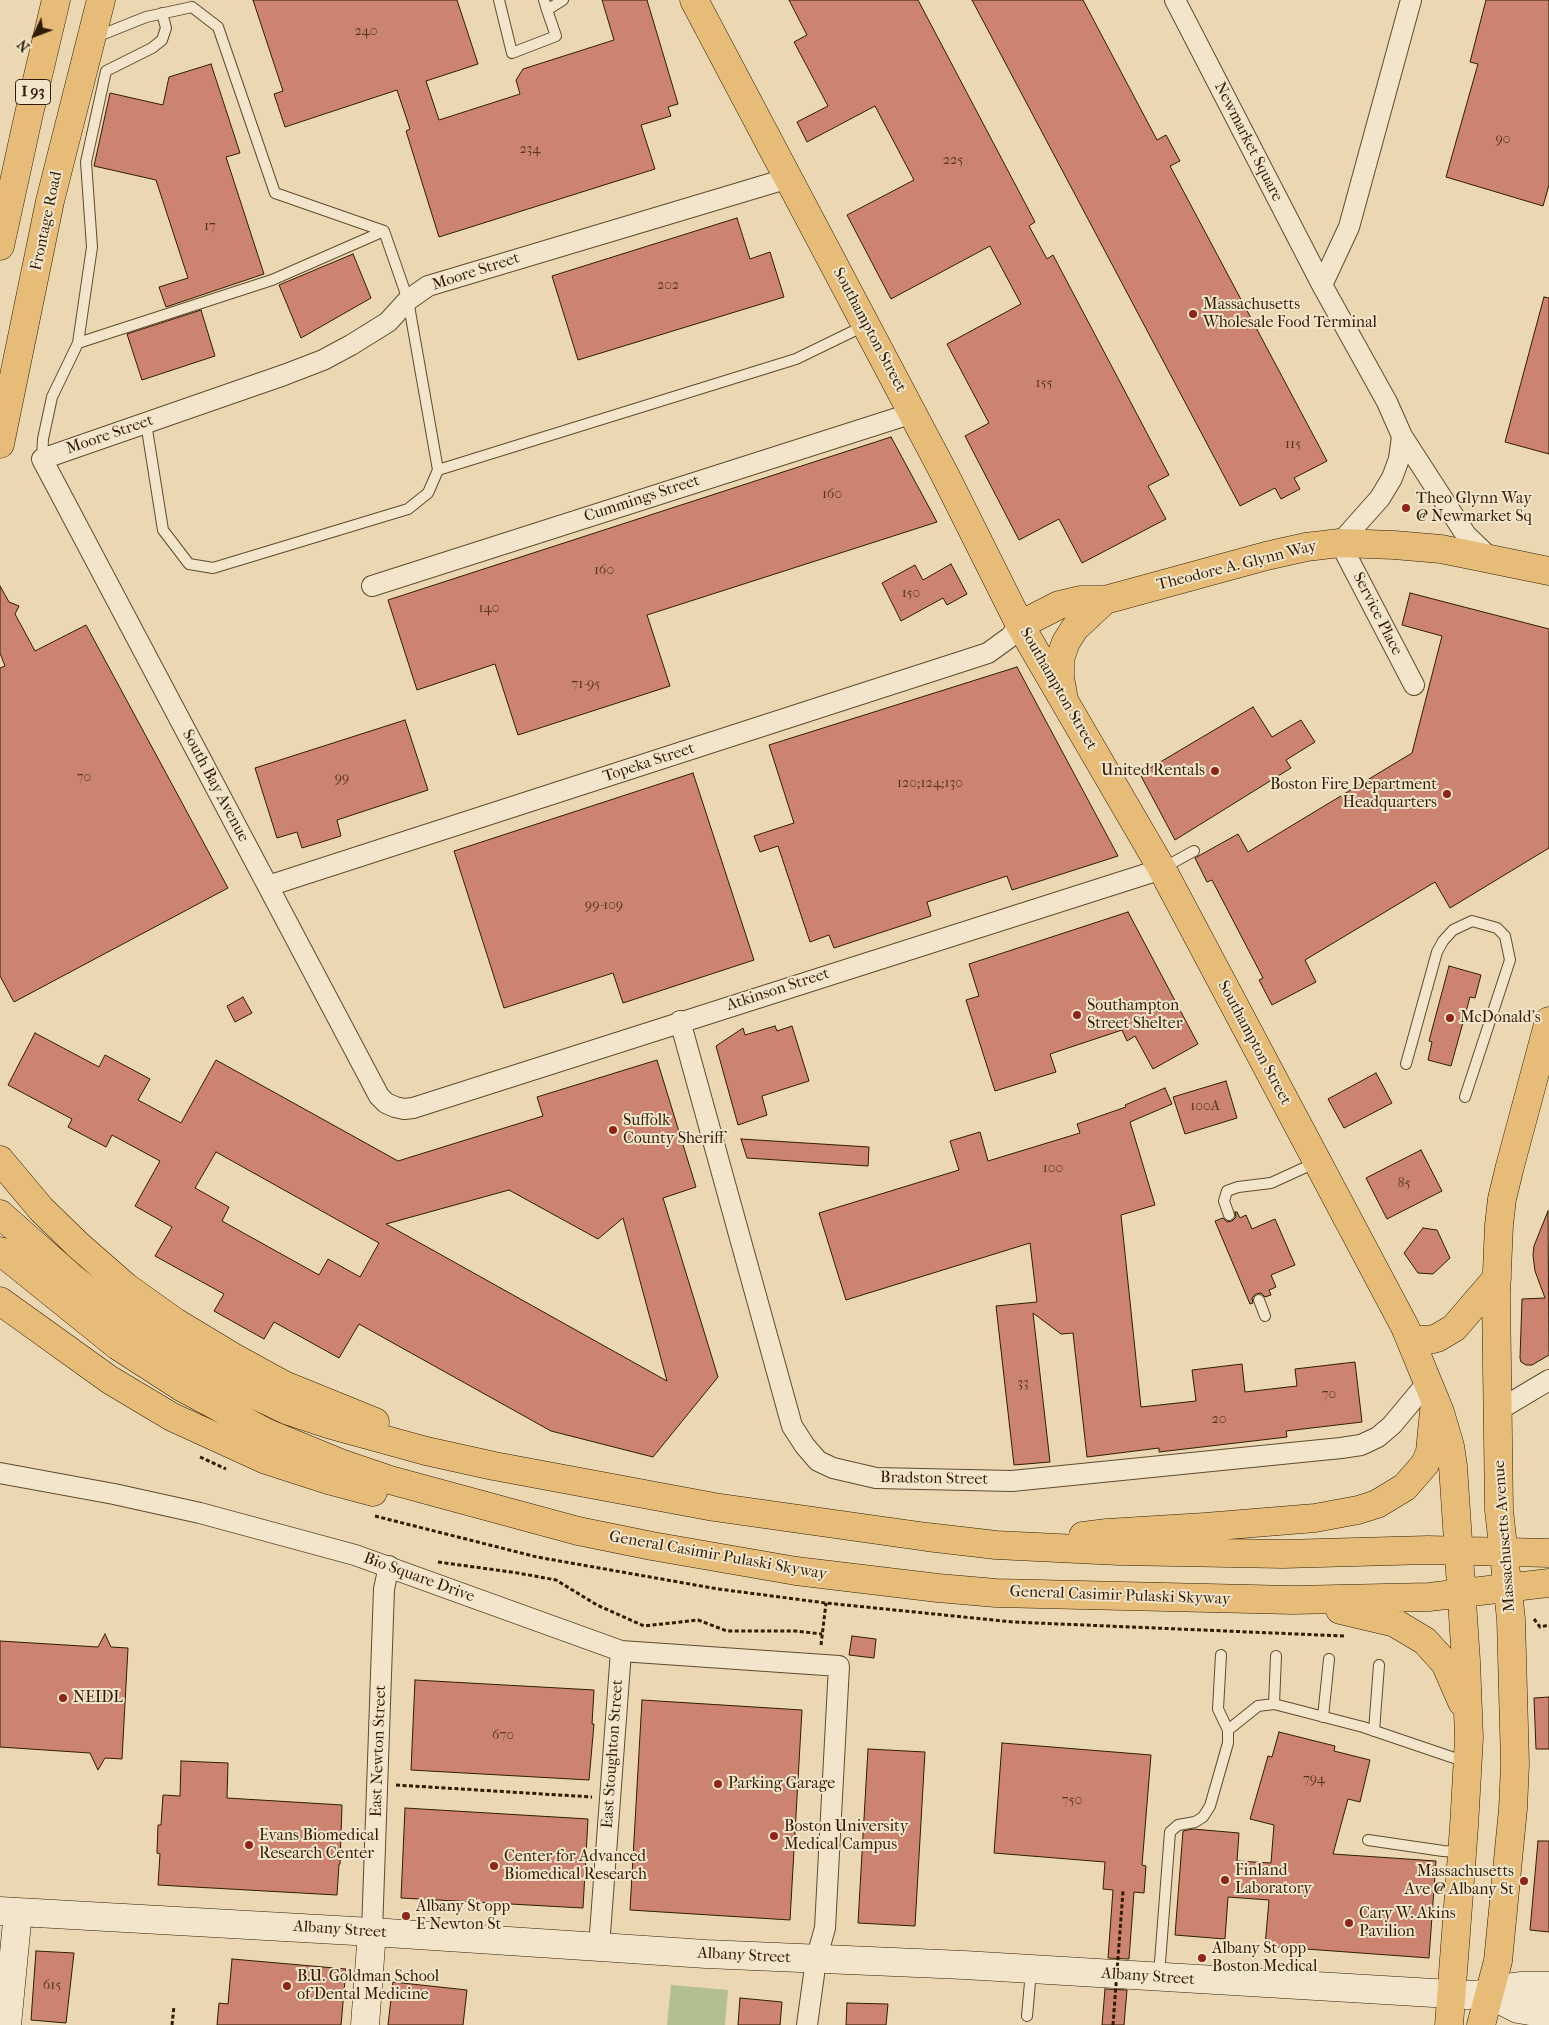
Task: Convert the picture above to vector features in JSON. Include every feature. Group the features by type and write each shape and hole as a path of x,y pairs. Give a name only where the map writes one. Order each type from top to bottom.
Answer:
{"main road":[{"name":"I 93","path":"0,246 56,0"},
{"name":"Frontage Road","path":"0,444 50,201 90,40 102,0"},
{"name":"Southampton Street","path":"694,0 913,413 1020,625 1162,869 1411,1339 1440,1412 1450,1446 1458,1550"},
{"name":"Theodore A. Glynn Way","path":"1104,600 1266,556 1306,547 1340,543 1441,549 1549,571"},
{"path":"1020,625 1059,605 1080,600 1104,600"},
{"path":"1066,705 1060,678 1060,659 1066,642 1075,628 1104,600"},
{"name":"Massachusetts Avenue","path":"1481,2025 1500,1946 1514,1781 1512,1650 1508,1588 1499,1510 1497,1278 1499,1225 1502,1199 1549,1021"},
{"path":"0,1160 41,1208 78,1245 126,1287 175,1322 260,1372 311,1397 367,1417 426,1450"},
{"path":"0,1214 96,1299 124,1320 185,1359 247,1392 289,1411 328,1424 494,1466 714,1507 927,1537 1018,1546 1119,1551 1283,1554 1428,1550 1549,1553"},
{"name":"General Casimir Pulaski Skyway","path":"0,1251 118,1346 183,1388 242,1421 340,1464 390,1480 578,1531 796,1572 938,1588 1006,1593 1293,1600 1419,1597 1549,1583"},
{"path":"1411,1339 1429,1340 1450,1331 1462,1321 1497,1278"},
{"path":"0,1301 110,1380 139,1398 201,1432 266,1460 328,1480 432,1506 518,1515"},
{"path":"1018,1546 1107,1533 1315,1518 1358,1510 1377,1504 1405,1487 1415,1477 1428,1458 1433,1435 1434,1412 1427,1383"},
{"path":"1449,2025 1469,1750 1468,1689 1458,1550"},
{"path":"1293,1600 1384,1619 1403,1626 1425,1641 1445,1663 1453,1678 1464,1708 1469,1750"},
{"path":"5,2023 9,1911"},
{"name":"Albany Street","path":"9,1911 816,1960 1031,1970 1450,1994 1488,1994 1505,1988 1549,1986"},
{"name":"East Newton Street","path":"365,2025 372,1932"},
{"name":"Albany Street","path":"1488,1994 1518,2009 1549,2014"}],"street":[{"name":"Newmarket Square","path":"1175,0 1322,284 1387,402 1402,436 1461,528 1491,559"},
{"path":"1322,284 1349,227 1411,0"},
{"name":"Moore Street","path":"42,459 323,360 388,322 408,300 428,286 789,178"},
{"name":"Cummings Street","path":"372,586 913,413"},
{"path":"1340,543 1380,498 1392,478 1402,436"},
{"name":"South Bay Avenue","path":"42,459 379,1096 386,1103 395,1107"},
{"name":"Service Place","path":"1340,543 1414,685"},
{"name":"Topeka Street","path":"268,886 988,653 1005,642 1020,625"},
{"name":"Atkinson Street","path":"395,1107 413,1108 680,1021 1162,869"},
{"name":"Bradston Street","path":"680,1021 792,1426 818,1461 833,1468 876,1478 1012,1481 1341,1448 1361,1445 1378,1437 1392,1425 1427,1383"},
{"path":"1497,1411 1549,1380"},
{"name":"Bio Square Drive","path":"0,1472 200,1513 355,1555 621,1651 839,1666 825,1928 816,1960"},
{"name":"East Newton Street","path":"372,1932 384,1589 389,1566"},
{"name":"East Stoughton Street","path":"599,1947 621,1651"},
{"path":"807,2025 816,1960"}],"lane":[{"path":"499,0 512,53 556,36 546,5 563,0"},
{"path":"90,40 110,30 146,17 192,7 218,27 275,194 384,231"},
{"path":"42,459 43,439 52,397 78,343 92,246 86,162 106,71 152,48 162,40 166,28 162,13"},
{"path":"78,343 272,280 384,231"},
{"path":"146,423 163,530 189,564 213,568 408,510 428,493 438,470 408,300 384,231"},
{"path":"438,470 796,359 866,325"},
{"path":"1162,869 1194,851"},
{"path":"1406,1064 1437,952 1443,941 1453,930 1472,921 1497,928 1505,936 1510,960 1465,1097"},
{"path":"1229,1215 1224,1201 1227,1191 1238,1187 1271,1182 1318,1162"},
{"path":"1259,1300 1265,1316"},
{"path":"1158,1978 1170,1832 1178,1825 1195,1822 1203,1817 1210,1806 1228,1743 1228,1730 1218,1709 1221,1655"},
{"path":"1274,1704 1276,1656"},
{"path":"1323,1716 1329,1659"},
{"path":"1374,1731 1378,1665"},
{"path":"1228,1730 1258,1706 1274,1704 1374,1731 1469,1750"},
{"path":"1368,1840 1462,1852"},
{"path":"1027,2016 1031,1970"}],"path":[{"path":"435,1562 556,1580 597,1604 644,1626 698,1620 727,1631 796,1631 822,1634"},
{"path":"821,1650 826,1604"},
{"path":"1532,1618 1540,1626 1549,1625"},
{"path":"395,1784 595,1797"},
{"path":"1113,2025 1124,1891"},
{"path":"172,2025 174,2006"}],"green space":[{"path":"671,1985 728,1990 725,2025 667,2025"}],"building":[{"path":"253,0 457,0 478,64 426,81 439,120 520,94 516,80 523,69 614,40 602,0 647,0 678,104 668,107 671,116 641,125 655,169 439,237 406,131 410,129 397,90 285,127 274,94 283,91"},
{"path":"789,0 918,0 1035,222 1029,226 1047,259 1053,255 1169,475 1148,486 1166,519 1082,563 1059,519 1019,540 965,436 989,423 947,344 1021,304 990,246 891,299 847,215 914,180 875,106 807,142 797,122 828,106 794,42 807,35"},
{"name":"Massachusetts Wholesale Food Terminal","path":"972,0 1083,0 1157,140 1166,135 1180,161 1170,166 1327,461 1294,478 1300,489 1281,499 1275,488 1240,506"},
{"path":"1486,0 1549,0 1549,185 1543,206 1446,177 1478,64 1470,62"},
{"path":"211,64 240,153 226,157 264,274 166,307 159,287 188,278 156,180 94,166 110,93 163,105 169,77"},
{"path":"737,218 750,259 770,252 784,297 578,360 552,276"},
{"path":"353,254 371,298 301,338 279,285"},
{"path":"1544,297 1549,298 1549,454 1505,442"},
{"path":"201,310 215,356 142,380 127,334"},
{"path":"891,437 937,522 647,615 670,686 518,735 495,664 417,690 388,600"},
{"path":"951,564 967,594 947,605 943,598 901,621 882,583 915,565 923,580"},
{"path":"0,586 9,602 19,606 15,614 35,651 86,625 228,888 14,1002 0,976 0,668 5,666 0,653"},
{"name":"Boston Fire Department Headquarters","path":"1410,593 1549,629 1549,848 1450,908 1435,882 1305,960 1316,982 1272,1005 1259,980 1263,978 1212,880 1207,882 1195,858 1238,834 1248,852 1412,753 1442,636 1402,625"},
{"path":"1017,667 1118,856 1012,890 1007,876 927,902 931,916 834,948 829,935 810,942 778,846 760,852 754,836 794,823 769,745"},
{"name":"United Rentals","path":"1253,707 1272,737 1301,720 1315,742 1286,760 1291,768 1175,840 1140,774"},
{"path":"405,720 428,790 337,820 341,836 302,848 297,832 277,838 255,768"},
{"path":"693,773 754,960 623,1003 613,973 504,1008 454,851"},
{"name":"Southampton Street Shelter","path":"1128,912 1198,1044 1153,1069 1135,1036 1127,1041 1122,1030 1050,1054 1056,1072 995,1091 966,1000 979,996 969,964"},
{"name":"McDonald's","path":"1449,966 1481,975 1475,998 1470,997 1451,1066 1428,1060 1432,1042 1429,1041"},
{"path":"243,997 252,1013 235,1022 227,1006"},
{"path":"775,1026 777,1031 792,1026 809,1081 762,1096 767,1115 738,1125 716,1046 743,1028 745,1035"},
{"path":"35,1033 99,1067 105,1055 150,1079 138,1100 181,1123 216,1060 398,1161 543,1116 537,1097 657,1060 696,1187 663,1198 718,1377 653,1457 551,1431 359,1324 339,1358 274,1322 264,1339 214,1311 224,1294 155,1256 172,1227 135,1206 160,1161 112,1135 106,1147 68,1127 72,1119 8,1085","holes":["216,1152 379,1243 360,1277 328,1259 319,1275 222,1221 229,1207 195,1188","509,1190 598,1239 623,1218 667,1381 386,1224"]},
{"path":"1376,1073 1392,1103 1344,1128 1328,1099"},
{"path":"1226,1081 1237,1118 1185,1134 1173,1097"},
{"path":"1165,1088 1172,1104 1130,1122 1155,1205 1121,1215 1141,1407 1196,1401 1192,1370 1242,1364 1245,1392 1297,1386 1295,1369 1355,1362 1362,1422 1286,1431 1287,1437 1159,1452 1159,1448 1087,1457 1073,1333 1061,1334 1033,1313 1050,1462 1014,1465 996,1306 1037,1302 1030,1243 846,1300 819,1213 959,1170 950,1141 980,1132 988,1161 1080,1133 1077,1124 1126,1107 1125,1105"},
{"path":"741,1139 869,1147 868,1166 747,1158"},
{"path":"1421,1150 1442,1191 1387,1219 1366,1178"},
{"path":"1548,1211 1549,1355 1532,1365 1526,1365 1521,1362 1520,1358 1522,1299 1545,1298 1535,1271 1533,1255 1534,1246"},
{"path":"1235,1212 1237,1212 1240,1218 1246,1215 1252,1229 1275,1219 1295,1265 1271,1275 1276,1287 1269,1290 1271,1295 1265,1297 1261,1293 1256,1294 1252,1298 1253,1303 1250,1304 1215,1221 1223,1218 1227,1222 1232,1221 1236,1217"},
{"path":"1423,1228 1437,1230 1450,1258 1433,1274 1418,1273 1404,1253"},
{"name":"NEIDL","path":"105,1634 111,1647 128,1648 122,1759 105,1758 98,1770 90,1753 0,1747 0,1641 98,1647"},
{"path":"852,1636 876,1639 874,1658 849,1655"},
{"path":"415,1680 594,1690 592,1724 594,1724 589,1780 411,1770"},
{"path":"1549,1697 1549,1749 1536,1749 1534,1698"},
{"name":"Parking Garage","path":"642,1700 802,1710 790,1920 630,1910"},
{"path":"1279,1732 1335,1746 1334,1751 1370,1760 1360,1802 1348,1799 1333,1854 1436,1861 1429,1958 1265,1946 1269,1900 1228,1897 1225,1939 1175,1935 1183,1831 1193,1829 1239,1833 1237,1861 1271,1863 1274,1825 1250,1819 1268,1756 1272,1757"},
{"path":"1002,1743 1151,1755 1142,1865 1146,1866 1144,1893 1134,1892 1129,1959 1108,1958 1113,1890 1103,1889 1105,1862 994,1853"},
{"path":"868,1749 925,1752 915,1926 858,1923"},
{"name":"Evans Biomedical Research Center","path":"181,1761 228,1763 227,1798 342,1805 337,1895 158,1885 160,1854 157,1853 158,1825 161,1825 163,1795 180,1796"},
{"name":"Center for Advanced Biomedical Research","path":"405,1808 588,1819 583,1908 401,1898"},
{"path":"1538,1841 1549,1841 1549,1932 1530,1930"},
{"path":"36,1951 74,1953 66,2023 31,2020"},
{"name":"B.U. Goldman School of Dental Medicine","path":"232,1959 346,1969 341,2025 217,2025 219,2003 228,2004"},
{"path":"393,1982 467,1990 463,2025 388,2025"},
{"path":"1105,1989 1127,1990 1124,2025 1102,2025"},
{"path":"740,1998 782,2002 780,2025 738,2025"},
{"path":"847,2003 888,2004 886,2025 846,2025"}],"place":[{"name":"Massachusetts Wholesale Food Terminal","path":"1193,314"},
{"name":"Theo Glynn Way @ Newmarket Sq","path":"1406,508"},
{"name":"United Rentals","path":"1215,771"},
{"name":"Boston Fire Department Headquarters","path":"1447,794"},
{"name":"Southampton Street Shelter","path":"1077,1015"},
{"name":"McDonald's","path":"1450,1018"},
{"name":"Suffolk County Sheriff","path":"613,1130"},
{"name":"NEIDL","path":"63,1698"},
{"name":"Parking Garage","path":"718,1784"},
{"name":"Boston University Medical Campus","path":"774,1836"},
{"name":"Evans Biomedical Research Center","path":"249,1845"},
{"name":"Center for Advanced Biomedical Research","path":"494,1866"},
{"name":"Finland Laboratory","path":"1225,1880"},
{"name":"Massachusetts Ave @ Albany St","path":"1524,1881"},
{"name":"Albany St opp E Newton St","path":"406,1916"},
{"name":"Cary W. Akins Pavilion","path":"1349,1923"},
{"name":"Albany St opp Boston Medical","path":"1202,1958"},
{"name":"B.U. Goldman School of Dental Medicine","path":"287,1986"}]}
